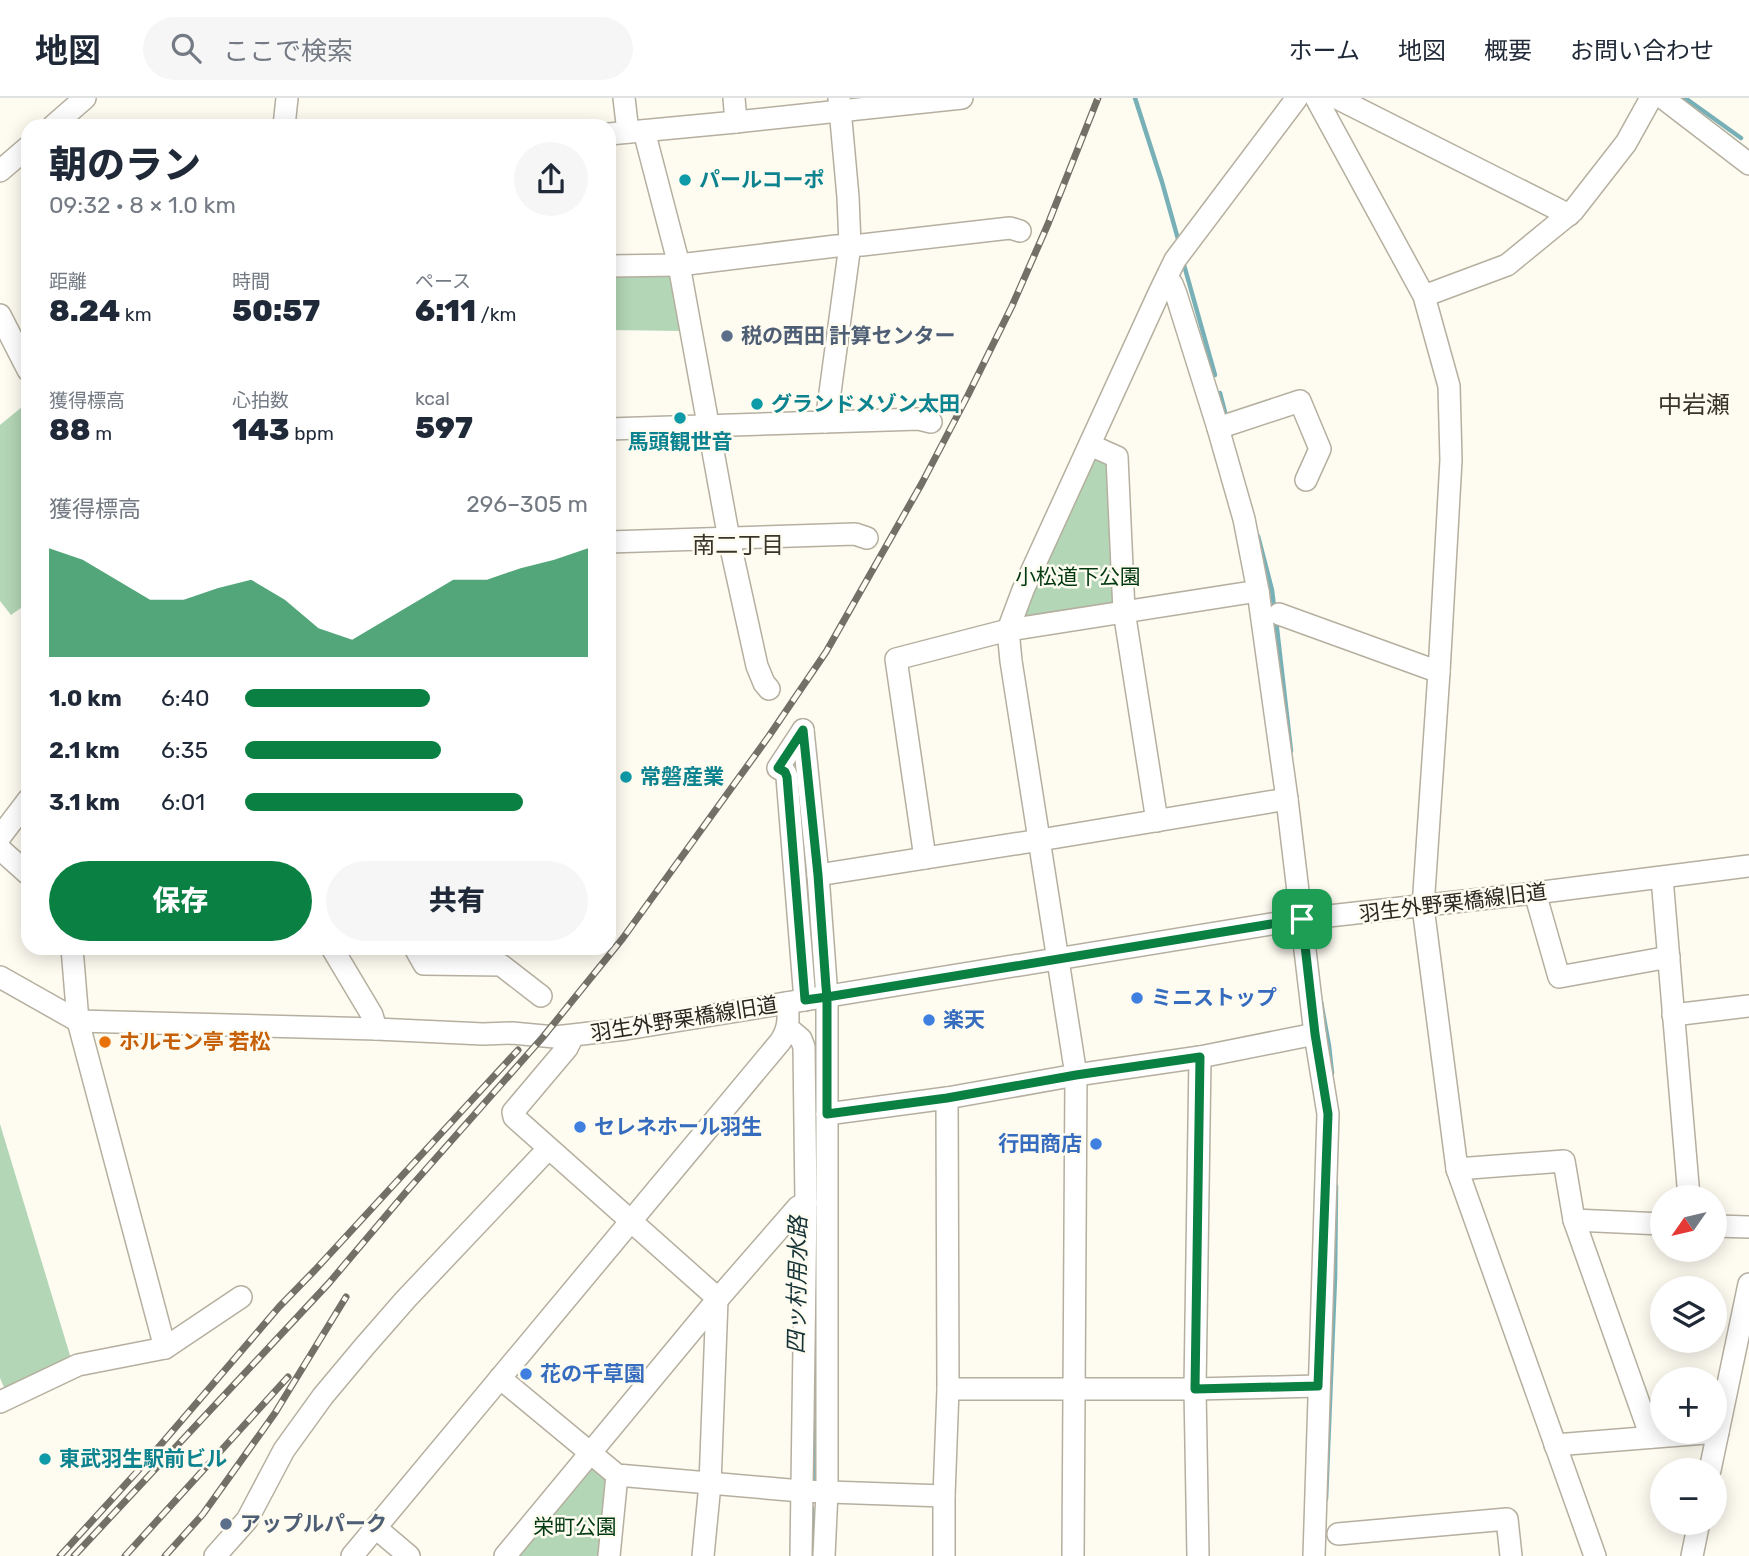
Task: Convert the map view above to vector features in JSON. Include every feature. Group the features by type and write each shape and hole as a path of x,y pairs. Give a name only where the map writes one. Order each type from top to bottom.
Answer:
{"street":[{"path":"60,119 85,98"},
{"path":"285,119 287,98"},
{"path":"624,98 627,133 679,265 729,539 757,666 769,689"},
{"path":"734,98 736,122"},
{"path":"627,133 736,122 840,104 962,98"},
{"path":"1073,1556 1076,1075 1008,630 1023,590 1175,260 1297,98"},
{"path":"1316,98 1424,296 1449,386 1451,460 1423,907 1457,1169 1595,1556"},
{"path":"1338,98 1569,215"},
{"path":"1424,296 1507,265 1569,215 1626,143 1651,98"},
{"path":"1664,98 1747,157"},
{"path":"826,422 850,245 840,104"},
{"path":"0,172 21,155"},
{"path":"616,266 679,265 1010,228 1020,230"},
{"path":"1167,279 1176,294 1218,428 1244,519 1258,591 1315,1034 1328,1114 1314,1556"},
{"path":"0,316 21,356"},
{"path":"1218,428 1300,401 1320,449 1306,480"},
{"path":"616,429 919,419 931,422"},
{"path":"1090,445 1117,457 1124,611 1157,821"},
{"path":"616,542 855,534 867,538"},
{"path":"925,858 896,659 1008,630 1258,591"},
{"path":"1279,614 1439,672"},
{"path":"352,1556 780,1042 788,1028 796,1001 787,777 785,772 778,768 803,730 827,997 827,1114 813,1492 801,1556"},
{"path":"818,875 1286,799"},
{"path":"0,837 21,809"},
{"path":"0,849 21,868"},
{"name":"羽生外野栗橋線旧道","path":"0,977 78,1021 573,1036 1302,919 1423,907 1749,866"},
{"path":"1661,878 1688,1185"},
{"path":"1535,893 1559,977 1669,957"},
{"path":"73,955 78,1021 165,1348"},
{"path":"336,955 372,1015 376,1029"},
{"path":"419,955 424,964 502,957 541,996"},
{"path":"1673,1015 1749,1006"},
{"path":"788,1028 801,1039 804,1047 813,1492 824,1556"},
{"path":"827,1114 947,1098 1200,1057 1315,1034"},
{"path":"573,1036 567,1048 513,1112 514,1117 717,1300 710,1483 703,1556"},
{"path":"1198,1556 1195,1389 1200,1057"},
{"path":"944,1556 948,1389 947,1098"},
{"path":"215,1556 247,1520 279,1457 355,1356 548,1149"},
{"path":"1457,1169 1564,1161 1574,1220 1650,1434"},
{"path":"505,1556 717,1300 798,1207 806,1203"},
{"path":"1574,1220 1650,1223"},
{"path":"1727,1226 1749,1227"},
{"path":"1727,1389 1749,1283"},
{"path":"0,1402 78,1365 165,1348 241,1297"},
{"path":"500,1378 617,1475 813,1492 944,1496"},
{"path":"948,1389 1318,1386"},
{"path":"1555,1444 1650,1437"},
{"path":"609,1556 617,1475"},
{"path":"1338,1534 1507,1519 1511,1556"},
{"path":"376,1528 409,1556"},
{"path":"1692,1556 1696,1535"}],"green space":[{"path":"674,275 683,331 616,330 616,276"},
{"path":"21,408 21,608 11,615 0,601 0,425"},
{"name":"小松道下公園","path":"1099,456 1110,466 1115,605 1028,621 1022,617 1093,457"},
{"path":"0,1124 72,1362 6,1392 0,1378"},
{"name":"栄町公園","path":"590,1464 609,1477 602,1556 513,1556"}],"waterway":[{"path":"1135,98 1178,239"},
{"path":"1685,98 1741,138"},
{"path":"1184,265 1215,375"},
{"path":"1220,393 1226,416"},
{"path":"1258,536 1274,607"},
{"path":"1276,620 1291,751"},
{"name":"四ッ村用水路","path":"802,825 809,924"},
{"path":"1321,1002 1332,1073"},
{"name":"四ッ村用水路","path":"816,1160 817,1067"},
{"path":"1326,1499 1336,1186"},
{"name":"四ッ村用水路","path":"813,1420 813,1485"},
{"name":"四ッ村用水路","path":"812,1508 812,1556"}],"railway":[{"path":"616,947 769,736 826,652 922,483 1012,306 1098,98"},
{"path":"74,1556 329,1283 543,1037 609,955"},
{"path":"60,1556 145,1463 279,1307 518,1050"},
{"path":"165,1556 203,1514 275,1413 346,1297"},
{"path":"125,1556 288,1377"}],"place":[{"name":"パールコーポ","path":"685,180"},
{"name":"税の西田 計算センター","path":"727,336"},
{"name":"グランドメゾン太田","path":"757,404"},
{"name":"馬頭観世音","path":"680,418"},
{"name":"常磐産業","path":"626,777"},
{"name":"ミニストップ","path":"1137,998"},
{"name":"楽天","path":"929,1020"},
{"name":"ホルモン亭 若松","path":"105,1042"},
{"name":"セレネホール羽生","path":"580,1127"},
{"name":"行田商店","path":"1096,1144"},
{"name":"花の千草園","path":"526,1374"},
{"name":"東武羽生駅前ビル","path":"45,1459"},
{"name":"アップルパーク","path":"226,1524"}],"district":[{"name":"中岩瀬","path":"1694,405"},
{"name":"南二丁目","path":"738,545"}],"route":[{"path":"1302,919 1057,960 827,997 805,1000 787,777 785,772 778,768 803,730 827,997 827,1114 947,1098 1200,1057 1195,1389 1318,1386 1328,1114 1315,1034 1302,919"}]}
